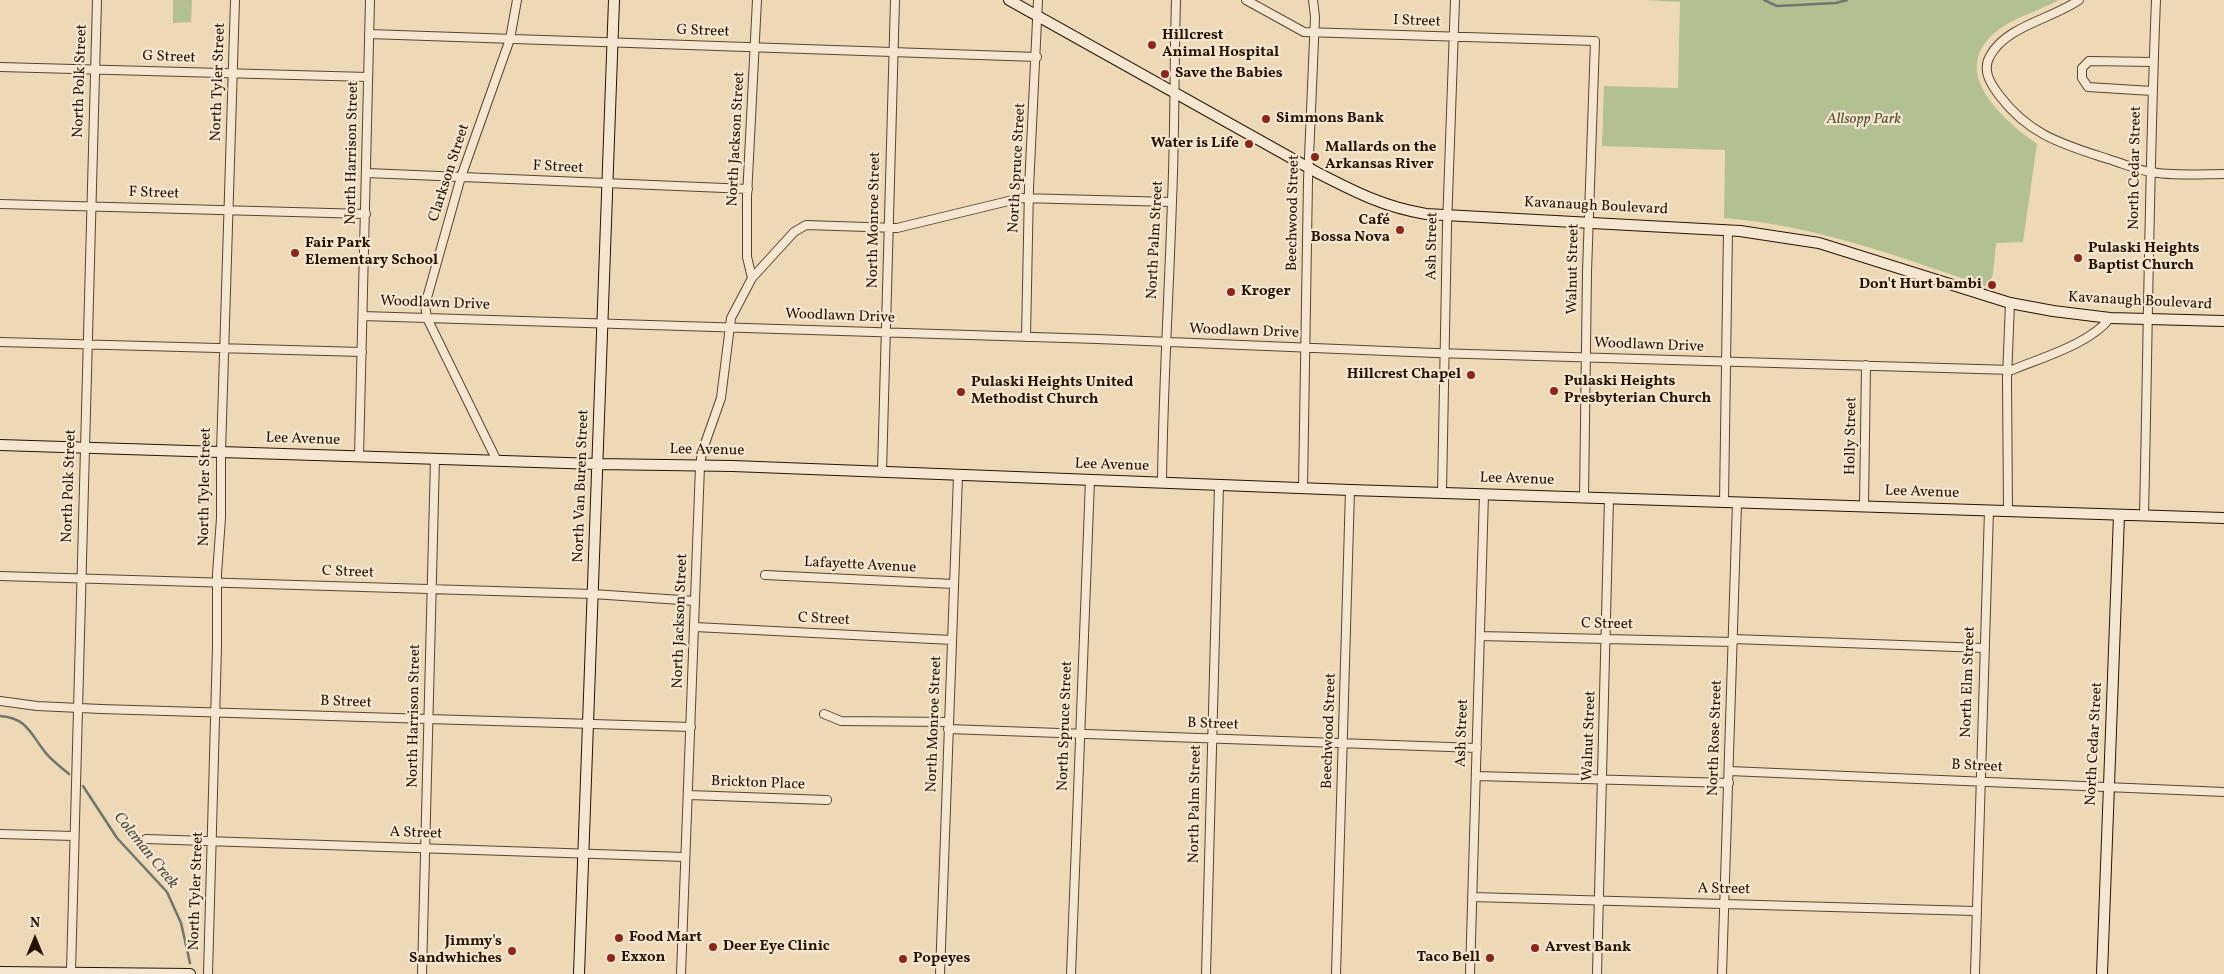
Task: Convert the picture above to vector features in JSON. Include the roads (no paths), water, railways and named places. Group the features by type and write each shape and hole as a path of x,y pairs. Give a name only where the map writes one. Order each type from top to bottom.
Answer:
{"street":[{"name":"North Polk Street","path":"70,972 97,0"},
{"name":"North Tyler Street","path":"208,974 216,712 217,583 221,518 221,452 235,0"},
{"name":"North Harrison Street","path":"359,456 370,0"},
{"name":"Clarkson Street","path":"497,461 427,318 425,305 461,177 510,39 518,0"},
{"name":"North Van Buren Street","path":"579,974 587,723 604,322 614,0"},
{"name":"North Jackson Street","path":"752,278 747,257 756,0"},
{"name":"North Monroe Street","path":"882,472 895,0"},
{"name":"Kavanaugh Boulevard","path":"1009,0 1309,168 1380,204 1407,211 1447,215 1728,230 1819,243 2010,302 2066,314 2110,318 2224,321"},
{"name":"North Spruce Street","path":"1026,337 1029,198 1037,57 1038,0"},
{"name":"North Palm Street","path":"1162,482 1176,108 1174,92 1176,0"},
{"name":"I Street","path":"1246,0 1304,32 1595,41"},
{"name":"Beechwood Street","path":"1303,488 1309,168 1314,33 1313,0"},
{"name":"Ash Street","path":"1442,492 1447,215 1455,0"},
{"path":"2079,0 2059,13 2030,24 2004,39 1990,56 1987,65 1988,77 2008,108 2030,128 2042,135 2152,172 2224,174"},
{"name":"North Cedar Street","path":"2144,516 2152,172 2152,91 2156,0"},
{"name":"G Street","path":"369,34 1037,57"},
{"name":"Walnut Street","path":"1584,498 1589,222 1595,41"},
{"path":"2152,91 2088,87 2082,78 2082,68 2089,61 2153,62"},
{"name":"G Street","path":"0,67 368,77"},
{"name":"F Street","path":"367,173 748,189"},
{"name":"North Jackson Street","path":"681,974 700,466 702,452 721,398 730,318 752,278 802,226 909,227 1005,201 1029,198 1172,202"},
{"name":"F Street","path":"0,204 366,214"},
{"path":"1724,502 1728,230"},
{"path":"2008,511 2007,370 2010,302"},
{"name":"Woodlawn Drive","path":"363,316 604,322 1586,358 2007,370 2012,370 2078,342 2103,328 2110,318"},
{"path":"0,342 362,352"},
{"name":"Holly Street","path":"1864,506 1866,365"},
{"name":"Lee Avenue","path":"0,445 598,464 733,466 1350,490 2224,518"},
{"name":"North Harrison Street","path":"422,974 435,458"},
{"name":"North Monroe Street","path":"940,974 958,476"},
{"name":"North Spruce Street","path":"1071,974 1090,480"},
{"name":"North Palm Street","path":"1206,974 1219,485"},
{"name":"Beechwood Street","path":"1336,974 1350,490"},
{"name":"Ash Street","path":"1470,974 1484,494"},
{"name":"Walnut Street","path":"1597,974 1607,639 1609,498"},
{"name":"North Rose Street","path":"1722,974 1736,502"},
{"name":"North Elm Street","path":"1975,974 1975,912 1989,510"},
{"name":"North Cedar Street","path":"2102,974 2119,515"},
{"name":"Lafayette Avenue","path":"764,575 954,584"},
{"name":"C Street","path":"0,576 593,594 695,601"},
{"name":"C Street","path":"695,627 952,640"},
{"name":"C Street","path":"1480,636 1984,648"},
{"name":"B Street","path":"0,701 37,706 691,727"},
{"name":"B Street","path":"824,714 841,721 1079,734 1476,748"},
{"name":"B Street","path":"1729,771 2224,792"},
{"path":"1476,776 1728,783"},
{"name":"Brickton Place","path":"689,795 827,800"},
{"path":"0,834 74,836"},
{"name":"A Street","path":"146,839 685,856"},
{"name":"A Street","path":"1472,897 1724,903 1975,912"},
{"path":"0,972 190,974"}],"waterway":[{"path":"1764,0 1777,6 1836,3 1847,0"},
{"name":"Coleman Creek","path":"0,716 9,717 22,723 47,755 69,774"},
{"name":"Coleman Creek","path":"83,786 117,838 167,892 181,923 190,963"}],"place":[{"name":"Hillcrest Animal Hospital","path":"1152,45"},
{"name":"Save the Babies","path":"1165,74"},
{"name":"Simmons Bank","path":"1266,119"},
{"name":"Water is Life","path":"1249,144"},
{"name":"Mallards on the Arkansas River","path":"1315,157"},
{"name":"Café Bossa Nova","path":"1400,230"},
{"name":"Fair Park Elementary School","path":"295,253"},
{"name":"Pulaski Heights Baptist Church","path":"2078,258"},
{"name":"Don't Hurt bambi","path":"1992,285"},
{"name":"Kroger","path":"1231,292"},
{"name":"Hillcrest Chapel","path":"1471,375"},
{"name":"Pulaski Heights Presbyterian Church","path":"1554,391"},
{"name":"Pulaski Heights United Methodist Church","path":"961,392"},
{"name":"Food Mart","path":"619,938"},
{"name":"Deer Eye Clinic","path":"713,947"},
{"name":"Arvest Bank","path":"1535,948"},
{"name":"Jimmy's Sandwhiches","path":"512,951"},
{"name":"Exxon","path":"611,958"},
{"name":"Taco Bell","path":"1490,958"},
{"name":"Popeyes","path":"903,959"}],"park label":[{"name":"Allsopp Park","path":"1864,120"}]}
